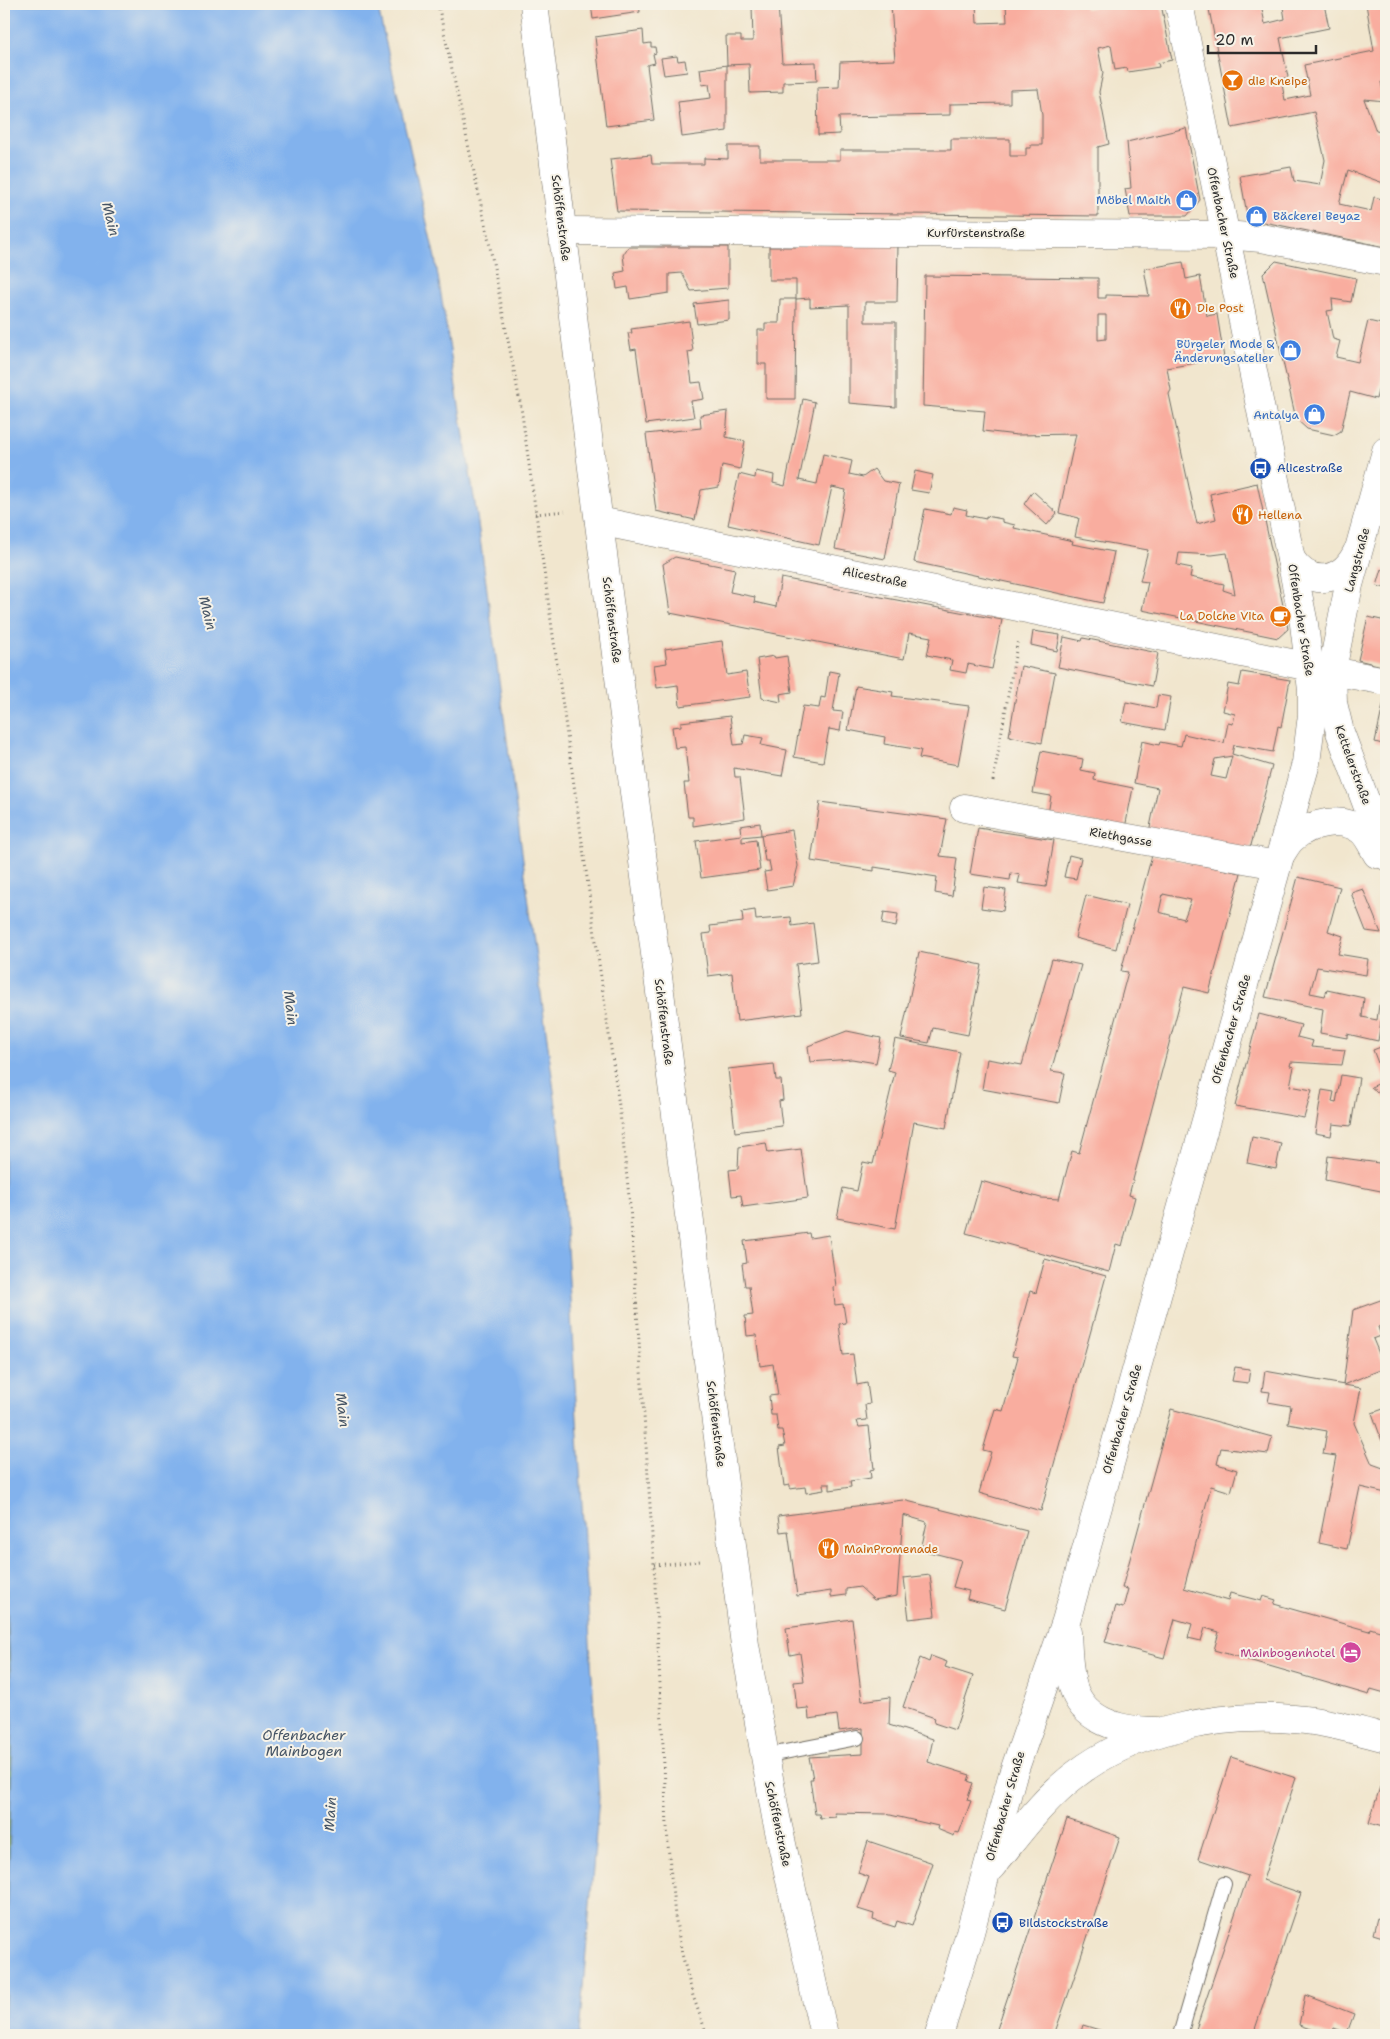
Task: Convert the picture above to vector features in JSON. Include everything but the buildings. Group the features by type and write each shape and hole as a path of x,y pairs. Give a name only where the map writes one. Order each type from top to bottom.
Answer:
{"street":[{"name":"Schöffenstraße","path":"534,4 745,1645 764,1756 824,2035"},
{"name":"Offenbacher Straße","path":"939,2035 987,1872 1012,1777 1066,1621 1306,763 1312,715 1321,669 1291,559 1179,4"},
{"name":"Kurfürstenstraße","path":"563,231 1225,235 1261,238 1386,262"},
{"name":"Langstraße","path":"1321,669 1340,627 1386,451"},
{"name":"Alicestraße","path":"599,521 1386,681"},
{"path":"1291,559 1299,570 1309,577 1333,576 1345,570 1361,545"},
{"name":"Kettelerstraße","path":"1321,669 1333,702 1340,732 1386,856"},
{"name":"Riethgasse","path":"976,810 1279,859"},
{"path":"1279,859 1291,839 1299,833 1325,823 1345,823 1363,832 1386,870"},
{"path":"1066,1621 1071,1681 1077,1696 1090,1712 1098,1720 1125,1729 1173,1731"},
{"path":"987,1872 1052,1797 1075,1775 1111,1751 1142,1739 1216,1722 1249,1718 1294,1719 1330,1724 1386,1738"}],"lane":[{"path":"764,1756 857,1738"},
{"path":"1180,2035 1224,1884"}],"path":[{"path":"438,4 521,407 620,1113 631,1215 654,1565 668,1845 675,1916 693,1996 707,2035"},
{"path":"536,514 572,510"},
{"path":"976,810 1024,607"},
{"path":"654,1565 734,1559"}],"green space":[{"path":"4,1569 13,1724 9,1931 4,2006"}],"water":[{"name":"Offenbacher Mainbogen","path":"4,4 377,4 435,258 477,516 561,1143 599,1797 579,2035 4,2035 13,1724 4,1553"}],"place":[{"name":"die Kneipe","path":"1232,81"},
{"name":"Möbel Maith","path":"1187,200"},
{"name":"Bäckerei Beyaz","path":"1257,216"},
{"name":"Die Post","path":"1181,308"},
{"name":"Bürgeler Mode & Änderungsatelier","path":"1290,351"},
{"name":"Antalya","path":"1315,415"},
{"name":"Alicestraße","path":"1261,468"},
{"name":"Hellena","path":"1242,515"},
{"name":"La Dolche Vita","path":"1280,616"},
{"name":"MainPromenade","path":"828,1549"},
{"name":"Mainbogenhotel","path":"1351,1653"},
{"name":"Bildstockstraße","path":"1003,1923"}],"water label":[{"name":"Main","path":"111,219"},
{"name":"Main","path":"208,613"},
{"name":"Main","path":"291,1008"},
{"name":"Main","path":"343,1410"},
{"name":"Main","path":"330,1814"}]}
